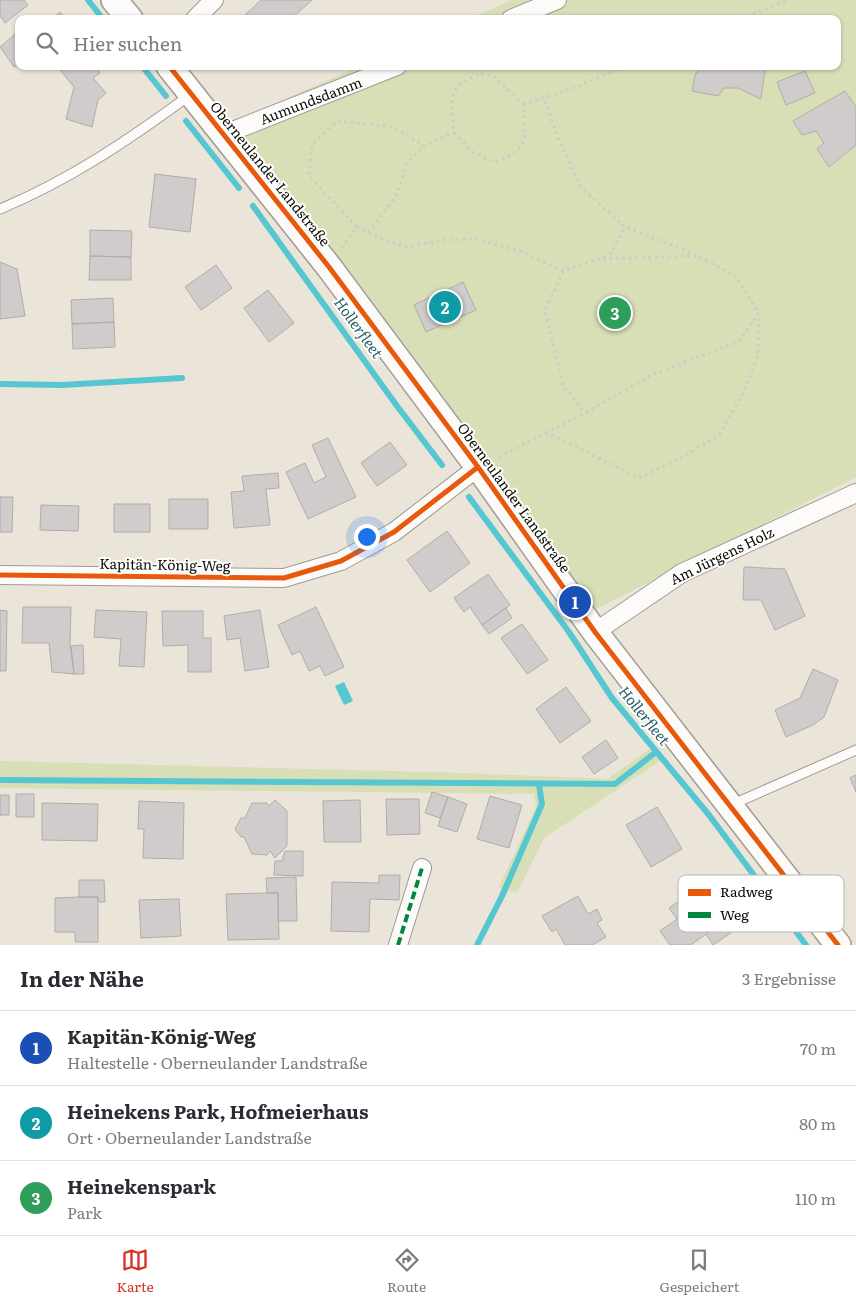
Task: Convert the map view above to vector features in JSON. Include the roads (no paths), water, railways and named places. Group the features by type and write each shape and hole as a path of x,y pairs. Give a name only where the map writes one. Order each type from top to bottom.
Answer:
{"street":[{"path":"114,0 127,15"},
{"path":"199,15 214,0"},
{"path":"521,15 557,0"},
{"name":"Oberneulander Landstraße","path":"172,70 330,267 478,467 595,632 784,875"},
{"name":"Aumundsdamm","path":"225,134 387,70"},
{"name":"Kapitän-König-Weg","path":"0,575 284,578 341,561 394,532 478,467"},
{"name":"Am Jürgens Holz","path":"595,632 682,573 856,493"},
{"path":"398,945 422,868"},
{"name":"Oberneulander Landstraße","path":"828,932 838,945"}],"lane":[{"path":"0,209 36,194 123,144 192,94"},
{"path":"730,804 856,750"}],"water":[{"path":"344,682 353,701 344,705 335,686"}],"waterway":[{"name":"Hollerfleet","path":"88,0 100,15"},
{"name":"Hollerfleet","path":"145,70 166,96"},
{"name":"Hollerfleet","path":"186,121 239,188"},
{"name":"Hollerfleet","path":"253,206 397,406 442,465"},
{"path":"0,384 62,385 182,378"},
{"name":"Hollerfleet","path":"469,497 569,632 612,698 709,815 754,875"},
{"path":"0,780 615,784 656,752"},
{"path":"477,945 502,896 542,804 539,785"},
{"name":"Hollerfleet","path":"796,932 806,945"}],"place":[{"name":"Heinekens Park, Hofmeierhaus","path":"445,307"},
{"name":"Heinekenspark","path":"615,313"},
{"name":"Kapitän-König-Weg","path":"575,602"}]}
